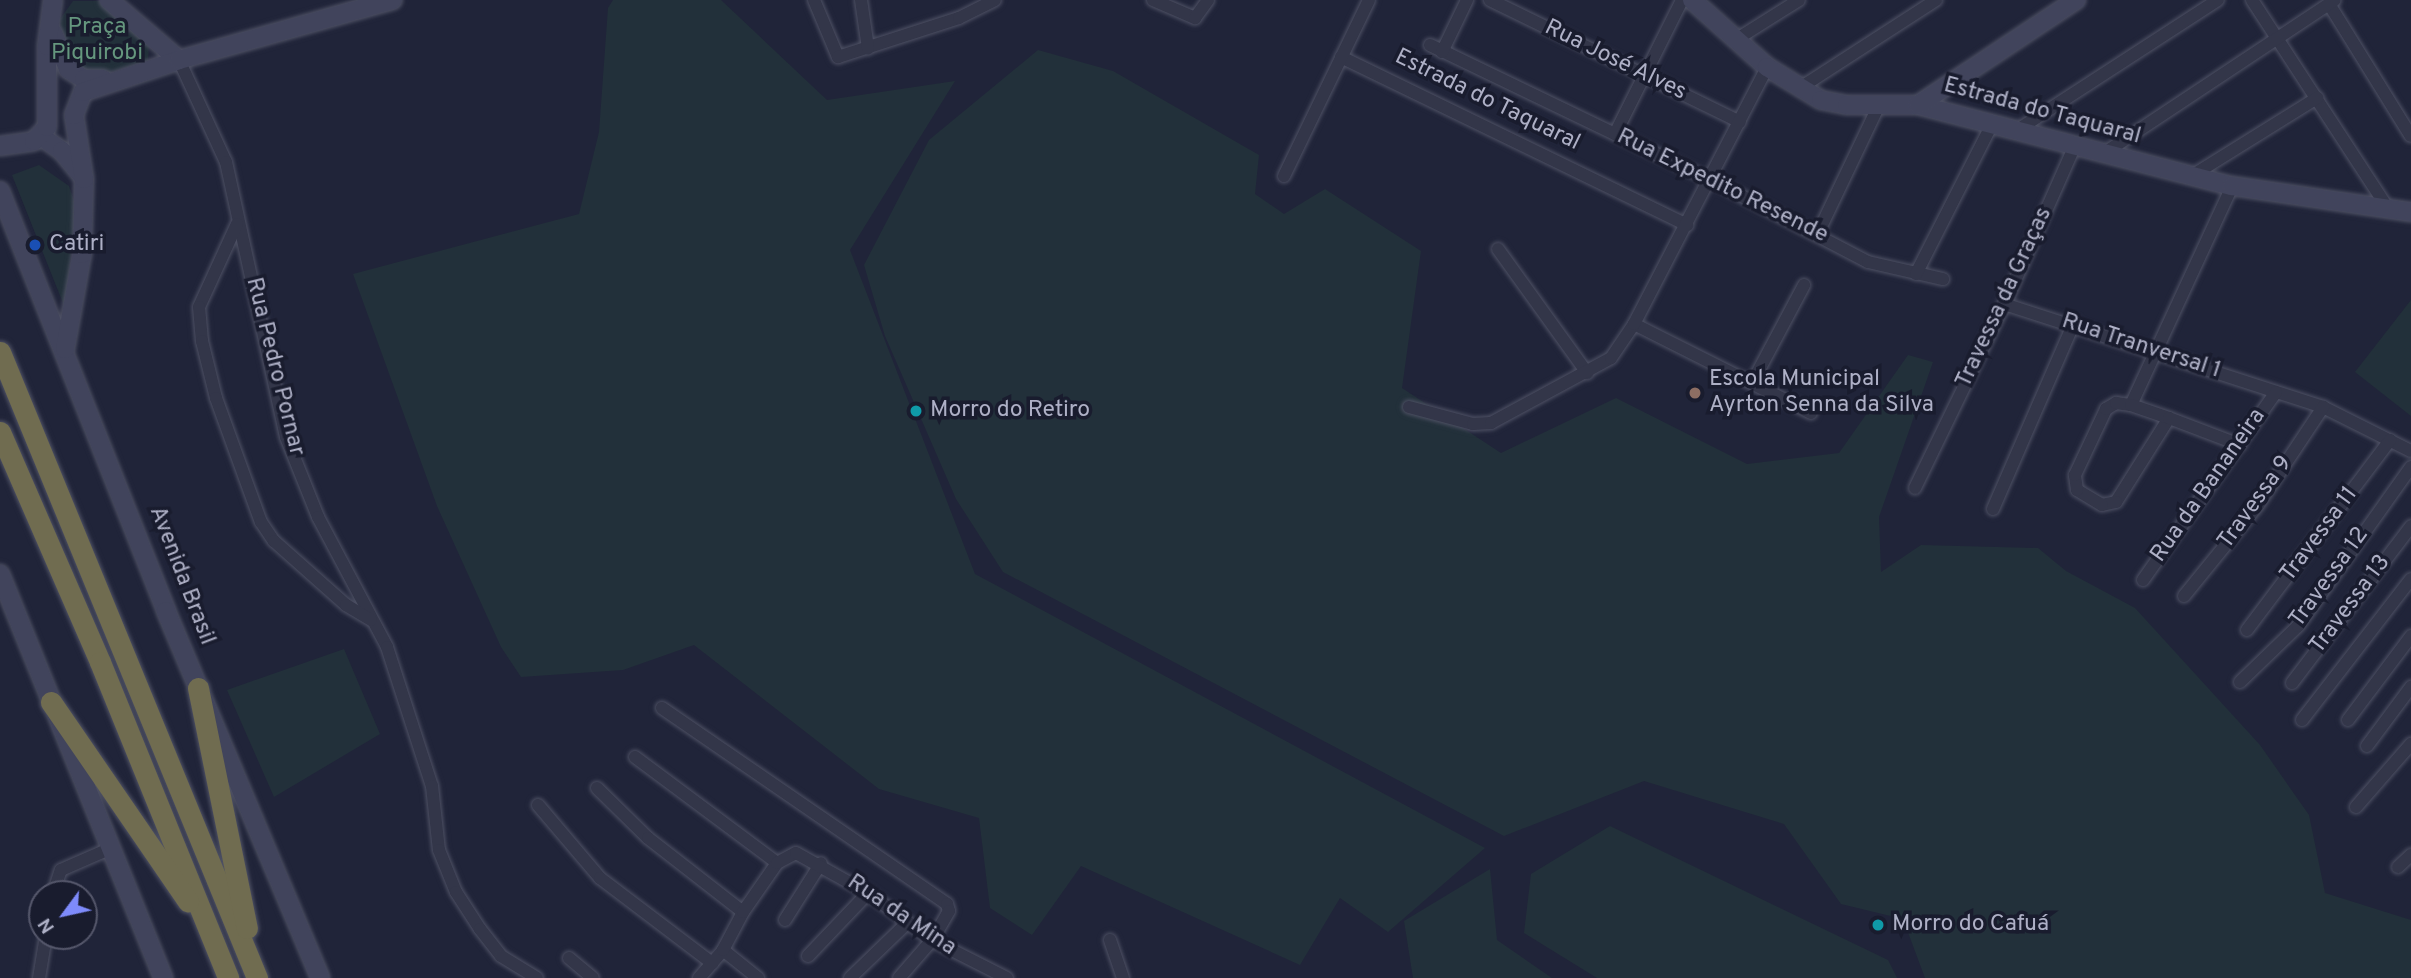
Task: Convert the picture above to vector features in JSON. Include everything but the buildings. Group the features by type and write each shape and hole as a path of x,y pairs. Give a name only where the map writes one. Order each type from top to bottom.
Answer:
{"highway":[{"path":"0,352 257,978"},
{"path":"0,432 100,662 228,978"},
{"path":"198,688 257,978"},
{"path":"51,702 211,935"}],"street":[{"path":"0,146 23,145 42,137 47,127 52,13 64,0"},
{"path":"109,0 179,60"},
{"path":"65,349 80,274 84,179 74,115 78,98 90,87 121,77 393,0"},
{"path":"814,0 838,57 992,1"},
{"path":"861,0 868,48"},
{"path":"1153,0 1195,18 1208,0"},
{"path":"1284,176 1369,0"},
{"name":"Rua Expedito Resende","path":"1467,0 1436,49 1711,180 1868,261 1943,279"},
{"name":"Rua José Alves","path":"1490,0 1740,122"},
{"path":"1615,134 1682,0"},
{"name":"Estrada do Taquaral","path":"1692,0 1767,67 1821,100 1847,105 1918,105 1993,122 2190,177 2232,186 2411,212"},
{"path":"1737,39 1799,0"},
{"path":"1800,88 1936,0"},
{"path":"1918,105 2076,0"},
{"path":"2019,129 2218,0"},
{"path":"2252,0 2388,209"},
{"path":"2102,154 2332,2 2411,136"},
{"path":"52,13 62,59 75,75 94,80 121,77"},
{"path":"144,70 155,58 152,37"},
{"name":"Estrada do Taquaral","path":"1341,57 1687,225"},
{"name":"Rua Pedro Pornar","path":"179,60 226,162 237,224 286,438 318,517 387,647 432,786 439,850 456,892 501,956 537,978"},
{"path":"1409,408 1473,424 1491,423 1611,358 1634,324 1711,180 1767,67"},
{"path":"2190,177 2317,98"},
{"path":"1818,233 1880,103"},
{"path":"1916,274 1993,122"},
{"path":"42,137 62,151 84,179"},
{"name":"Travessa da Graças","path":"1915,488 2004,304 2075,145"},
{"path":"2131,405 2159,351 2232,186"},
{"name":"Avenida Brasil","path":"0,191 198,688 320,978"},
{"path":"237,224 199,307 216,398 261,522 274,541 346,605 372,621"},
{"path":"1497,249 1587,373"},
{"path":"1752,383 1804,285"},
{"name":"Rua Tranversal 1","path":"2004,304 2074,323 2323,407 2411,451"},
{"path":"1993,509 2074,323"},
{"path":"1634,324 1811,414"},
{"name":"Rua da Bananeira","path":"2143,580 2276,392"},
{"path":"2169,418 2122,497 2102,505 2075,486 2075,475 2103,415 2111,405 2131,405 2169,418 2240,444"},
{"name":"Travessa 9","path":"2183,596 2258,505 2323,407"},
{"name":"Travessa 11","path":"2247,630 2390,440"},
{"name":"Travessa 12","path":"2240,682 2298,626 2411,467"},
{"name":"Travessa 13","path":"2292,683 2411,526"},
{"path":"0,573 163,978"},
{"path":"2302,720 2411,579"},
{"path":"2348,720 2411,636"},
{"path":"2367,746 2411,687"},
{"path":"662,708 947,904 949,911 932,940 899,978"},
{"path":"2356,807 2411,744"},
{"path":"635,757 777,863 743,912 723,950 699,978"},
{"path":"597,788 648,838 743,912"},
{"path":"538,804 600,878 712,964"},
{"path":"58,880 61,870 111,848"},
{"name":"Rua da Mina","path":"777,863 796,853 821,863 868,893 906,924 982,975 1007,978"},
{"path":"2398,867 2411,855"},
{"path":"785,920 821,863"},
{"path":"808,956 868,893"},
{"path":"850,978 906,924"},
{"path":"1110,940 1123,978"},
{"path":"39,978 44,950"},
{"path":"723,950 758,978"},
{"path":"569,958 593,978"}],"green space":[{"path":"613,0 721,0 827,100 955,81 850,250 975,574 1485,848 1388,932 1340,898 1300,965 1081,866 1032,935 990,908 979,818 879,789 694,645 623,670 521,677 501,647 437,506 353,274 579,214 599,132 608,8"},
{"name":"Praça Piquirobi","path":"73,1 102,1 149,44 148,61 97,76 84,75 63,51 60,19"},
{"path":"1038,50 1113,71 1259,155 1255,194 1284,214 1325,189 1421,251 1402,388 1501,453 1616,398 1747,464 1839,453 1908,355 1933,362 1879,517 1881,572 1921,545 2038,548 2066,571 2135,608 2260,745 2309,815 2325,893 2411,920 2411,978 1925,978 1903,919 1841,904 1784,824 1644,781 1504,836 1003,572 956,499 885,336 864,265 929,140"},
{"path":"39,165 69,186 76,207 65,308 12,175"},
{"path":"2411,300 2411,416 2355,372"},
{"path":"344,649 380,734 274,797 227,690"},
{"path":"1610,826 1888,960 1897,978 1597,978 1524,933 1531,874"},
{"path":"1490,869 1497,940 1552,978 1413,978 1404,921"}],"place":[{"name":"Catiri","path":"35,245"},
{"name":"Escola Municipal Ayrton Senna da Silva","path":"1695,393"},
{"name":"Morro do Retiro","path":"916,411"},
{"name":"Morro do Cafuá","path":"1878,925"}]}
